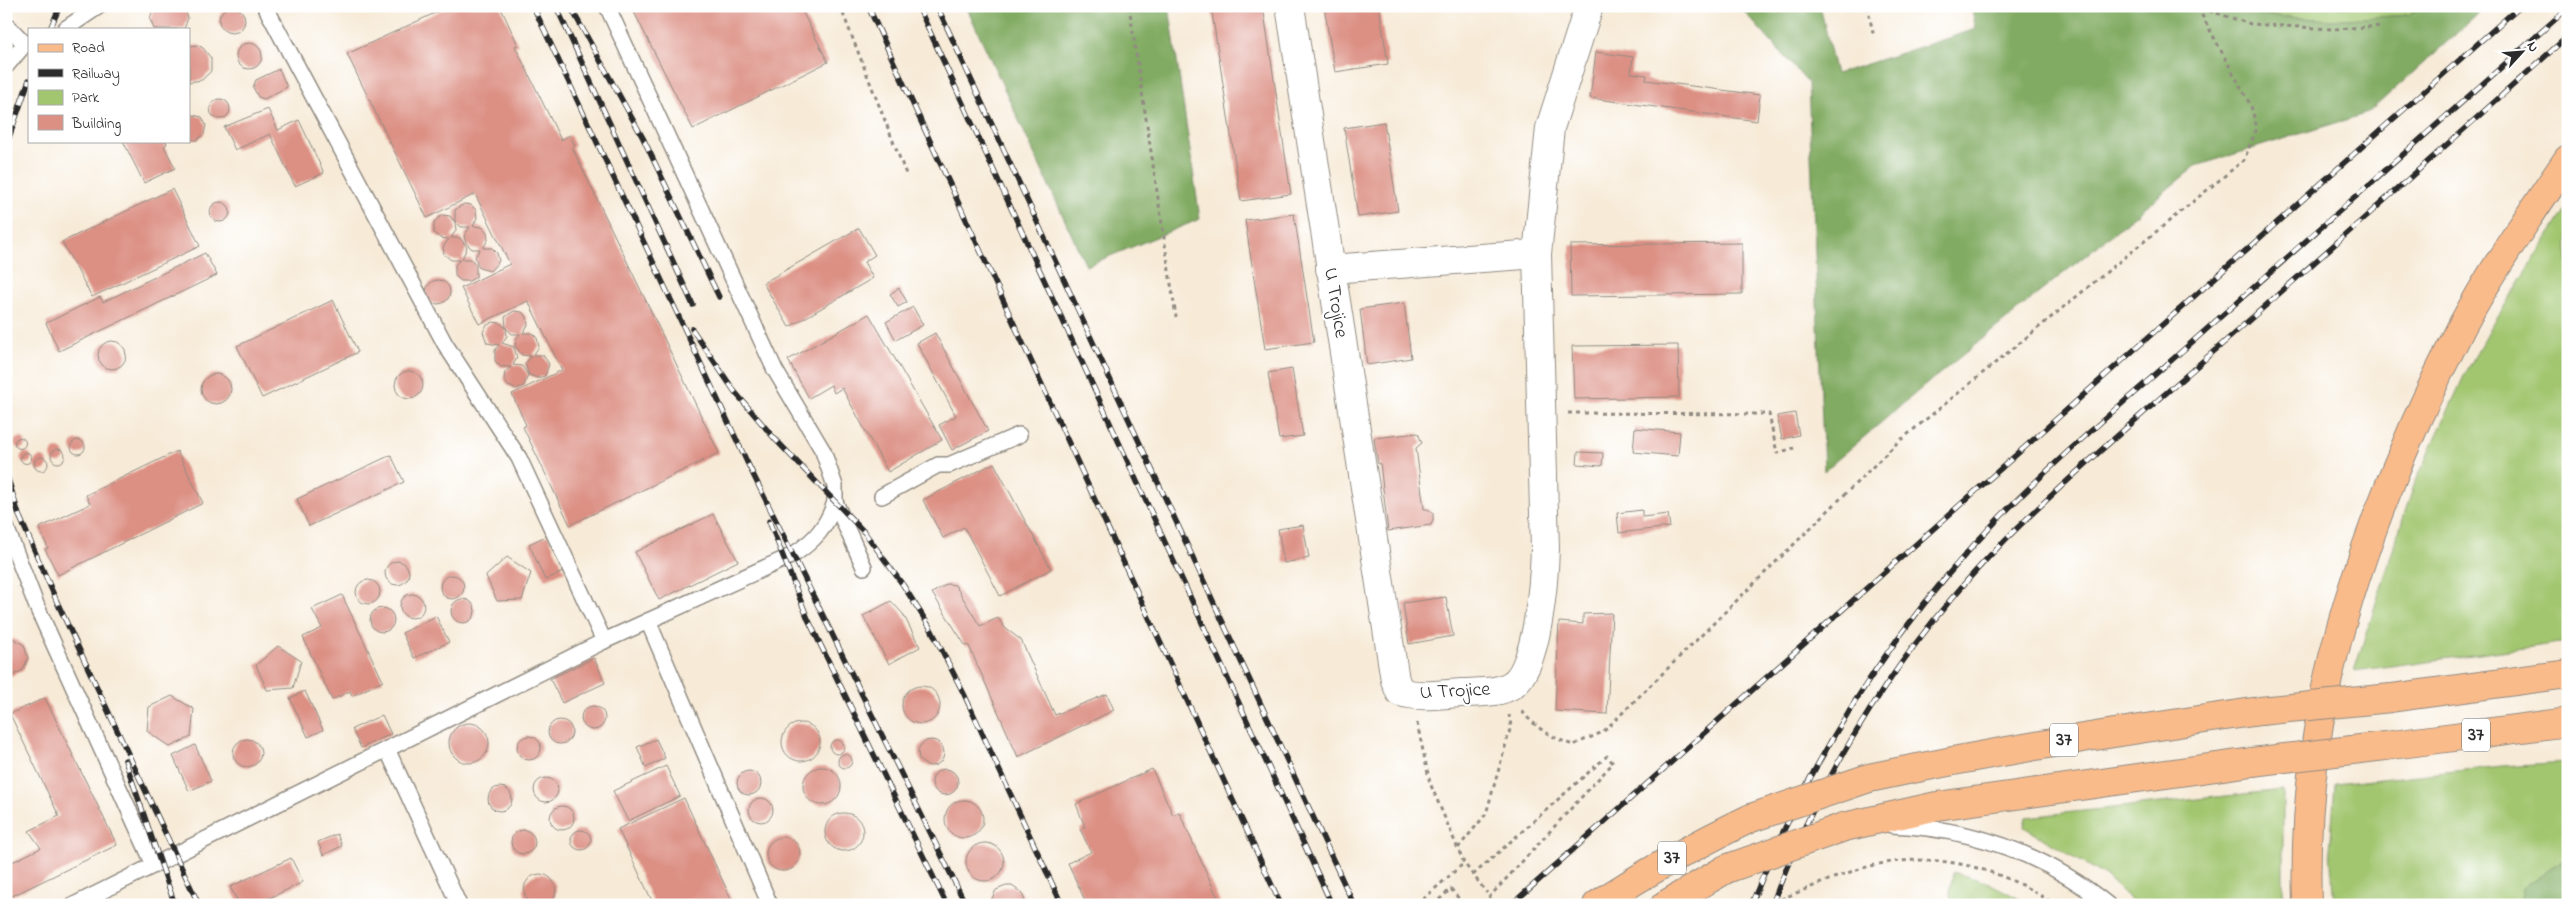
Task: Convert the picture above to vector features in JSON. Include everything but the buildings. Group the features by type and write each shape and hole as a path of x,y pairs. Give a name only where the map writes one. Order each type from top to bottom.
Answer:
{"main road":[{"path":"2307,905 2308,811 2319,722 2336,645 2367,549 2389,487 2463,325 2519,231 2568,159"},
{"name":"37","path":"1597,905 1674,856 1751,818 1869,778 1974,756 2092,735 2260,711 2391,698 2568,674"},
{"name":"37","path":"1665,905 1726,870 1844,827 1938,806 2252,762 2568,722"}],"street":[{"name":"U Trojice","path":"1290,6 1395,680 1400,692 1416,695 1492,691 1506,688 1515,683 1525,670 1531,654 1542,592 1545,549 1537,254 1550,128 1589,6"},
{"path":"1330,269 1537,254"}],"lane":[{"path":"66,28 99,6"},
{"path":"265,6 445,344 523,466 604,641"},
{"path":"74,905 604,641 784,559 806,546 825,526 835,502 835,486 823,451 776,370 608,6"},
{"path":"6,24 27,43 6,66"},
{"path":"882,496 938,465 949,465 1019,436"},
{"path":"835,502 864,567"},
{"path":"6,527 37,607 154,865"},
{"path":"648,621 770,905"},
{"path":"387,749 459,905"},
{"path":"1844,827 1916,826 1988,840 2043,861 2108,905"}],"path":[{"path":"840,6 906,174"},
{"path":"1128,6 1176,317"},
{"path":"1867,6 1874,37"},
{"path":"2196,7 2251,24 2333,29 2383,26"},
{"path":"1506,688 1530,721 1556,739 1573,745 1603,732 1898,443 2244,160 2257,128 2252,106 2196,7"},
{"path":"1542,413 1769,414 1776,453 1794,448"},
{"path":"1458,848 1486,814 1511,726 1506,688"},
{"path":"1416,695 1418,733 1430,783 1464,863 1487,893"},
{"path":"1473,875 1607,756 1613,763 1482,905"},
{"path":"1766,905 1873,865 1916,859 1936,860 1971,866 2004,877 2055,905"},
{"path":"1423,905 1420,902 1464,863"},
{"path":"1433,905 1450,889 1464,905"}],"green space":[{"path":"966,6 1169,6 1200,219 1086,266"},
{"path":"1739,6 1820,6 1836,74 1976,29 1971,6 2239,6 2260,15 2330,20 2409,15 2420,6 2487,6 2368,113 2196,166 1923,387 1824,471 1808,83"},
{"path":"2239,6 2419,6 2409,15 2330,20 2260,15"},
{"path":"2568,206 2568,642 2354,671 2414,485 2464,376 2491,327"},
{"path":"2568,762 2568,857 2526,886 2520,905 2334,905 2330,851 2335,784 2502,766"},
{"path":"2283,790 2283,905 2136,905 2105,876 2024,827 2026,817"},
{"path":"2568,857 2568,905 2520,905 2525,886"},
{"path":"1953,872 1989,883 2031,905 1951,905 1950,892"}],"railway":[{"path":"50,28 60,6"},
{"path":"533,6 747,462 966,905"},
{"path":"556,6 693,305"},
{"path":"570,6 643,138 719,297"},
{"path":"868,6 1281,905"},
{"path":"918,6 1332,905"},
{"path":"937,6 1354,905"},
{"path":"1511,905 2520,6"},
{"path":"1751,905 1799,800 1826,749 1856,699 1923,605 1999,518 2079,442 2568,8"},
{"path":"1772,905 1815,805 1841,757 1901,664 1969,578 2006,539 2091,459 2568,36"},
{"path":"6,146 28,83"},
{"path":"692,329 735,392 775,439 865,533 903,585 931,629 964,694 1062,905"},
{"path":"6,472 19,515 57,602 199,905"},
{"path":"769,521 808,619 947,905"},
{"path":"125,760 175,905"}]}
